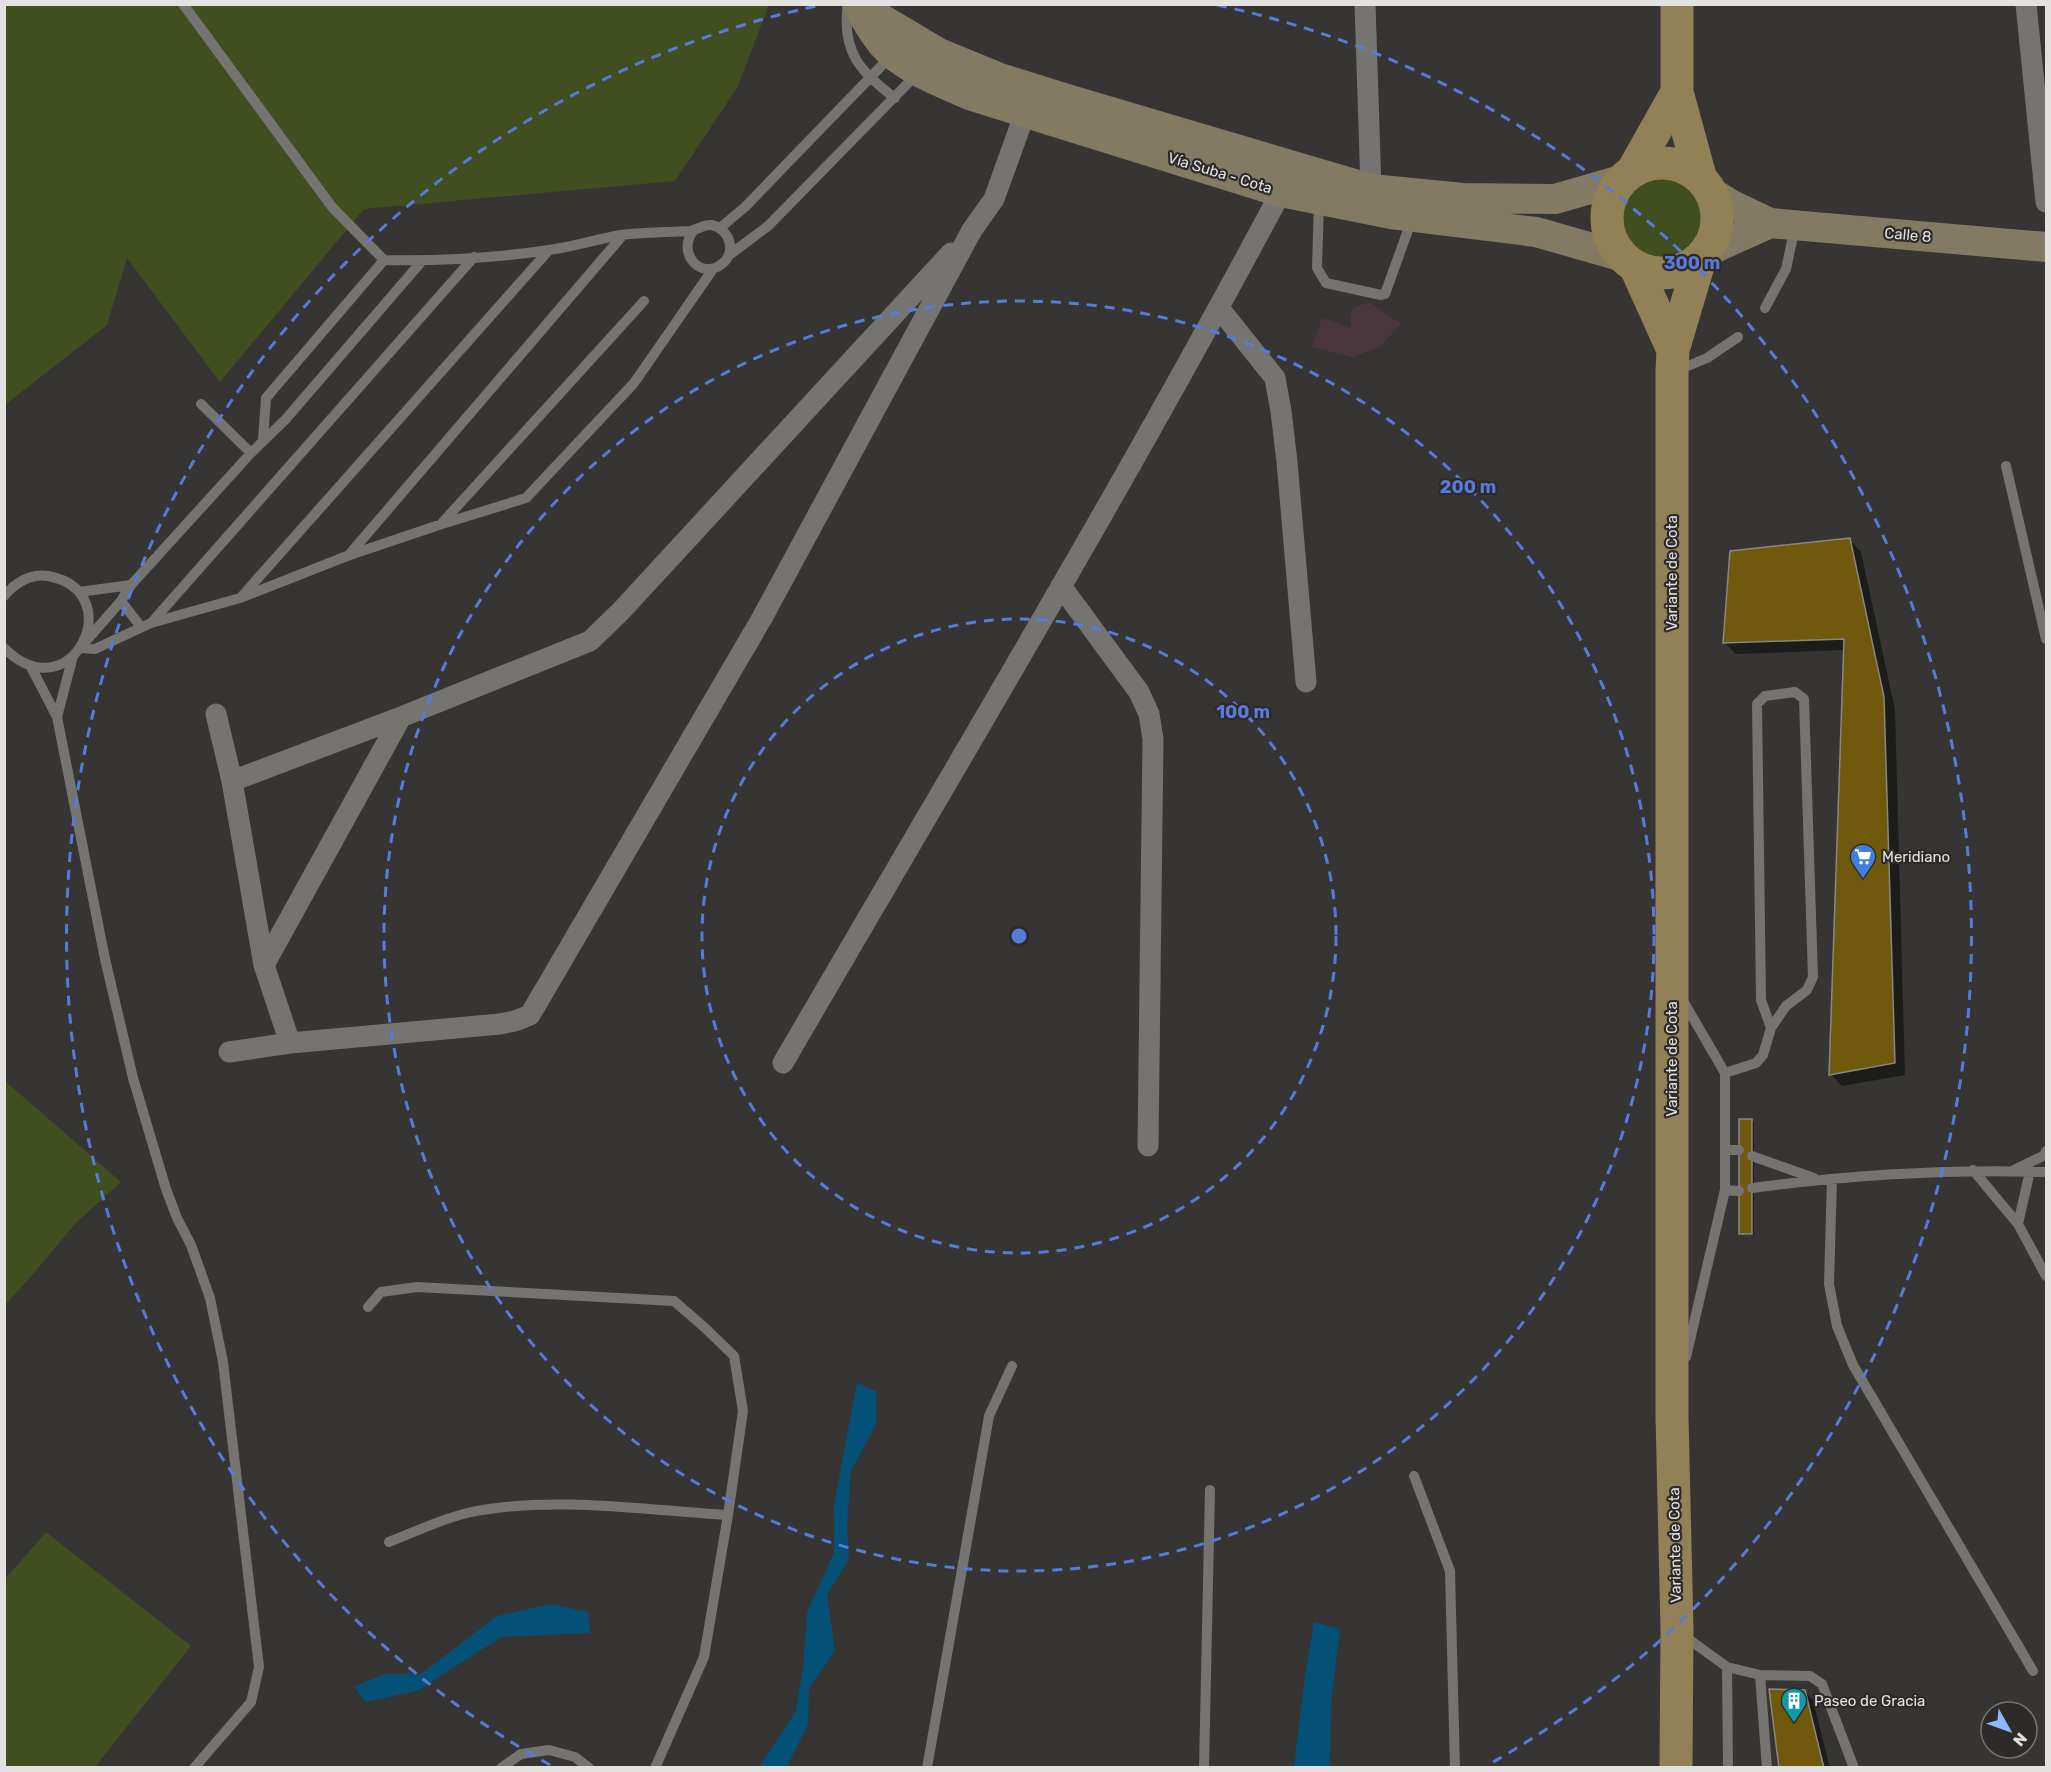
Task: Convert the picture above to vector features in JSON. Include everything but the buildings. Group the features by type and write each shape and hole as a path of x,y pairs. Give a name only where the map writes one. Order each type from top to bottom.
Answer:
{"main road":[{"name":"Vía Suba - Cota","path":"857,4 900,45 928,61 1000,78 1029,101 1281,192 1413,217 1536,232 1628,262"},
{"path":"1677,4 1677,92 1706,184 1716,207 1717,223 1714,238 1703,255"},
{"path":"1677,92 1626,176 1612,194 1606,210 1606,226 1611,242 1628,262 1652,273 1669,273 1686,268 1703,255 1782,224"},
{"name":"Vía Suba - Cota","path":"1029,101 1371,189 1462,198 1555,199 1626,176"},
{"path":"1626,176 1648,164 1666,163 1684,167 1730,204 1782,224"},
{"name":"Calle 8","path":"1782,224 2046,247"},
{"name":"Variante de Cota","path":"1676,1767 1677,1630 1672,1416 1673,361 1703,255"},
{"name":"Variante de Cota","path":"1628,262 1673,361"}],"street":[{"path":"1365,4 1371,189"},
{"path":"2026,4 2046,201"},
{"path":"229,1052 290,1043 500,1024 530,1015 762,618 972,230 994,199 1029,101"},
{"path":"783,1063 1061,586 1219,308 1281,192"},
{"path":"232,780 401,717 590,641 621,611 972,230"},
{"path":"1219,308 1275,378 1287,462 1306,682"},
{"path":"1061,586 1138,692 1149,714 1153,739 1148,1146"},
{"path":"216,714 232,780 264,965 290,1043"},
{"path":"264,965 401,717"}],"lane":[{"path":"183,4 332,207 384,260 422,261 549,250 623,235 694,230 707,225 720,228 728,237 729,256"},
{"path":"848,4 846,18 848,40 856,61 869,79 895,98"},
{"path":"720,228 745,207 900,45"},
{"path":"77,652 95,649 146,625 240,598 347,556 526,498 634,383 713,269 725,262 729,256 768,226 895,98 928,61"},
{"path":"1319,201 1317,268 1321,277 1326,283 1381,295 1385,294 1413,217"},
{"path":"1765,308 1786,269 1782,224"},
{"path":"694,230 687,243 689,257 699,267 713,269"},
{"path":"347,556 623,235"},
{"path":"240,598 549,250"},
{"path":"146,625 474,257"},
{"path":"263,440 266,399 384,260"},
{"path":"4,648 16,660 31,667 45,668 58,665 77,652 121,601 131,585 250,453 285,420 422,261"},
{"path":"442,524 644,301"},
{"path":"1673,361 1707,358 1738,337"},
{"path":"201,405 250,453"},
{"path":"2006,466 2046,639"},
{"path":"4,596 12,586 27,578 43,575 60,578 79,592 84,600 89,616 88,633 77,652 57,717"},
{"path":"79,592 131,585"},
{"path":"121,601 146,625"},
{"path":"31,667 57,717 105,959 133,1078 166,1189 191,1245 210,1298 223,1362 258,1666 251,1702 194,1767"},
{"path":"1725,1073 1756,1063 1763,1055 1771,1028 1786,1006 1807,990 1813,977 1804,699 1795,692 1765,696 1757,704 1761,1000 1771,1028"},
{"path":"1672,981 1725,1073 1725,1190 1672,1416"},
{"path":"1725,1150 1739,1150"},
{"path":"2012,1171 2045,1155 2046,1151"},
{"path":"1752,1156 1817,1179"},
{"path":"1973,1170 2018,1224 2046,1276"},
{"path":"1752,1188 1817,1179 1973,1170 2046,1172"},
{"path":"2018,1224 2031,1171"},
{"path":"1832,1179 1829,1284 1837,1326 1852,1365 2033,1671"},
{"path":"1725,1190 1739,1191"},
{"path":"368,1307 381,1292 417,1287 674,1301 734,1356 743,1411 704,1657 655,1767"},
{"path":"927,1767 989,1416 1012,1366"},
{"path":"1414,1476 1450,1571 1455,1767"},
{"path":"1204,1767 1210,1490"},
{"path":"389,1542 466,1514 520,1506 556,1504 728,1515"},
{"path":"1677,1630 1727,1667 1760,1674 1810,1676 1822,1684 1854,1767"},
{"path":"1727,1667 1728,1767"},
{"path":"1760,1674 1767,1767"},
{"path":"501,1767 521,1754 549,1750 575,1757 589,1767"}],"shaded area":[{"path":"1369,302 1401,324 1380,347 1352,357 1312,347 1322,318 1351,328 1351,309"}],"green space":[{"path":"5,5 769,5 737,88 675,181 364,209 220,382 127,258 107,325 5,405"},
{"path":"1661,170 1679,173 1694,184 1705,199 1708,217 1705,235 1694,250 1679,261 1661,264 1643,261 1628,250 1617,235 1614,217 1617,199 1628,184 1643,173"},
{"path":"5,1081 121,1182 76,1223 5,1305"},
{"path":"46,1532 191,1646 95,1767 5,1767 5,1579"}],"water":[{"path":"857,1383 876,1391 876,1424 851,1471 847,1525 849,1558 827,1595 835,1651 809,1688 808,1724 788,1764 789,1767 759,1767 796,1711 803,1669 807,1612 834,1553 834,1505"},
{"path":"551,1604 588,1612 590,1633 501,1637 419,1690 366,1702 354,1687 384,1674 421,1674 497,1616"},
{"path":"1314,1622 1340,1629 1331,1704 1330,1767 1294,1767 1305,1677"}],"place":[{"name":"Meridiano","path":"1863,880"},
{"name":"Paseo de Gracia","path":"1794,1724"}]}
